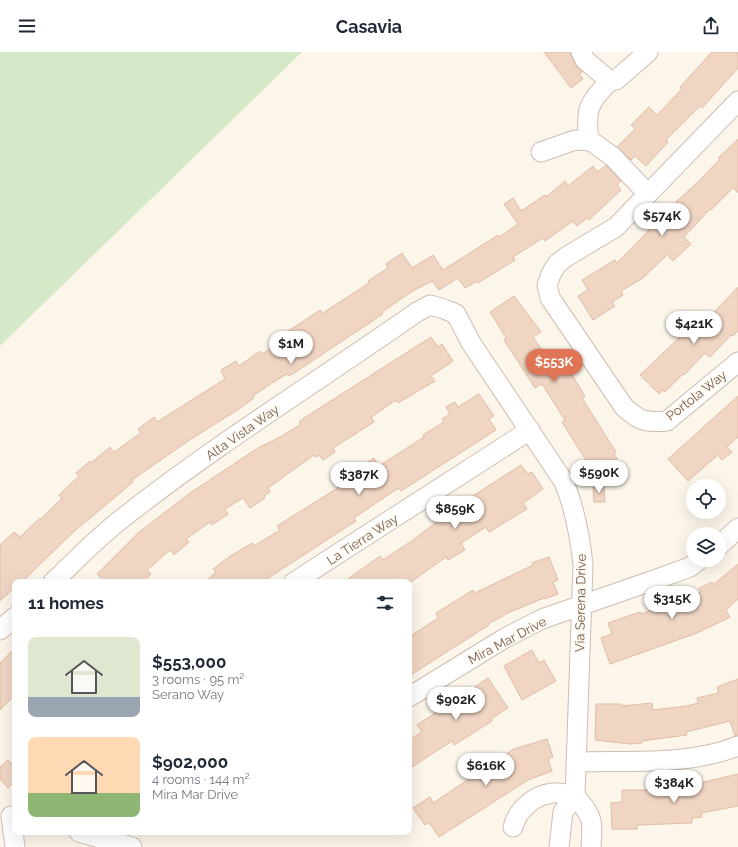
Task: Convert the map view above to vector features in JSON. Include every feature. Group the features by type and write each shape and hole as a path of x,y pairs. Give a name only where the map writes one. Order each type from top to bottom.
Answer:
{"street":[{"path":"580,52 585,60 610,82"},
{"path":"589,141 587,115 590,102 595,95 610,82 616,80 648,52"},
{"path":"541,152 575,140 589,141 613,157 648,194 738,101"},
{"name":"Portola Way","path":"648,194 616,227 557,264 547,285 550,298 624,407 637,419 652,423 667,421 738,362"},
{"name":"Alta Vista Way","path":"56,579 123,518 275,408 423,308 430,305 444,309"},
{"name":"Via Serena Drive","path":"444,309 456,314 471,343 564,482 573,504 580,537 583,565 575,796"},
{"name":"La Tierra Way","path":"299,579 530,430"},
{"path":"726,539 738,528"},
{"name":"Mira Mar Drive","path":"412,695 505,638 542,619 690,567"},
{"path":"0,630 12,620"},
{"path":"576,762 644,763 698,756 727,750 738,746"},
{"path":"513,827 516,817 526,804 539,797 553,793 575,796 590,815 592,831 591,847"},
{"path":"559,847 563,812 575,796"},
{"path":"9,816 12,832"},
{"path":"13,835 15,847"},
{"path":"90,835 132,847"}],"green space":[{"path":"0,52 302,52 0,346"}],"building":[{"path":"544,52 570,52 575,65 582,72 579,74 583,79 571,88"},
{"path":"712,52 738,52 738,68 702,108 700,106 666,140 668,142 646,166 635,156 631,160 617,147 635,129 631,125 649,107 657,115 682,89 680,87"},
{"path":"738,139 738,193 733,188 711,210 710,209 684,237 691,244 673,261 667,255 643,278 621,291 623,295 612,302 615,306 593,320 578,296 588,290 582,280 615,260 617,263 656,223 658,225 674,209 672,207 676,202 700,180 720,159 718,158"},
{"path":"606,165 621,181 617,185 621,190 589,220 587,218 577,226 573,221 545,241 543,238 513,257 515,260 478,283 477,281 465,288 458,278 439,290 432,281 411,292 382,312 383,314 294,373 289,376 287,374 272,383 253,396 254,398 239,409 191,439 132,480 133,482 70,535 25,579 12,579 12,590 0,601 0,545 14,532 20,537 40,518 41,519 62,498 59,495 79,476 76,473 90,461 91,463 110,447 114,452 141,433 138,429 154,417 157,422 225,379 221,370 236,361 239,366 260,351 262,354 287,338 284,334 320,310 323,313 369,283 368,281 388,268 386,264 402,253 412,268 433,255 443,270 518,224 504,204 513,198 521,211 545,195 546,197 565,181 568,186 593,166 598,172"},
{"path":"738,287 738,331 733,336 731,335 710,357 705,353 665,392 663,390 659,394 640,375 703,315 708,319"},
{"path":"514,296 541,332 533,337 550,362 560,355 585,396 582,398 616,452 614,453 617,459 594,473 562,422 565,420 542,384 535,388 504,340 506,338 490,312"},
{"path":"431,337 438,347 442,344 453,361 431,376 435,381 398,403 396,400 371,417 374,422 333,448 335,452 323,460 319,455 315,457 314,455 268,488 270,492 264,496 265,498 250,508 243,498 225,509 228,514 212,525 210,522 186,539 189,542 174,555 170,550 147,570 151,574 146,579 102,579 97,574 138,533 190,493 258,448 282,436 301,424 299,422"},
{"path":"479,394 494,416 489,419 496,430 401,491 399,488 391,493 354,518 356,521 267,579 208,579 216,572 213,569 229,557 252,543 254,546 280,530 277,526 360,474 357,469 374,458 379,466 424,437 423,435 444,422 442,419 450,414 446,407 455,402 458,407"},
{"path":"738,396 738,437 727,447 732,452 722,460 718,455 690,479 686,479 668,459"},
{"path":"521,465 528,474 532,472 543,489 523,503 527,509 489,532 486,527 461,543 465,550 448,560 446,557 412,581 412,579 348,579 380,556 383,560 413,540 457,506"},
{"path":"604,486 605,502 594,502 593,487"},
{"path":"549,557 558,580 553,582 558,594 510,612 488,624 489,625 412,674 412,635 438,618 436,613 473,590 475,593 533,565 532,563"},
{"path":"738,564 738,599 726,610 730,617 697,633 610,664 601,638 612,634 608,623 640,612 641,614 701,592 699,588 712,582 713,585"},
{"path":"532,650 539,663 544,660 556,681 522,700 504,666"},
{"path":"12,651 12,698 0,710 0,663"},
{"path":"488,678 508,708 491,719 492,721 454,745 452,741 412,767 412,738 422,732 417,725"},
{"path":"738,679 738,735 735,736 730,721 686,732 687,735 642,741 642,743 630,744 595,740 596,704 622,704 622,706 652,703 653,710 687,706 698,703 697,698 719,693 717,687"},
{"path":"547,739 553,757 548,759 552,771 528,780 439,837 431,825 428,823 425,825 413,808 430,797 433,803 514,749"},
{"path":"8,760 12,763 12,784 8,788 0,779 0,767"},
{"path":"738,774 738,806 701,813 702,817 692,818 692,823 637,825 637,829 612,829 611,803 622,802 622,790 672,790 672,787 696,784"}]}
